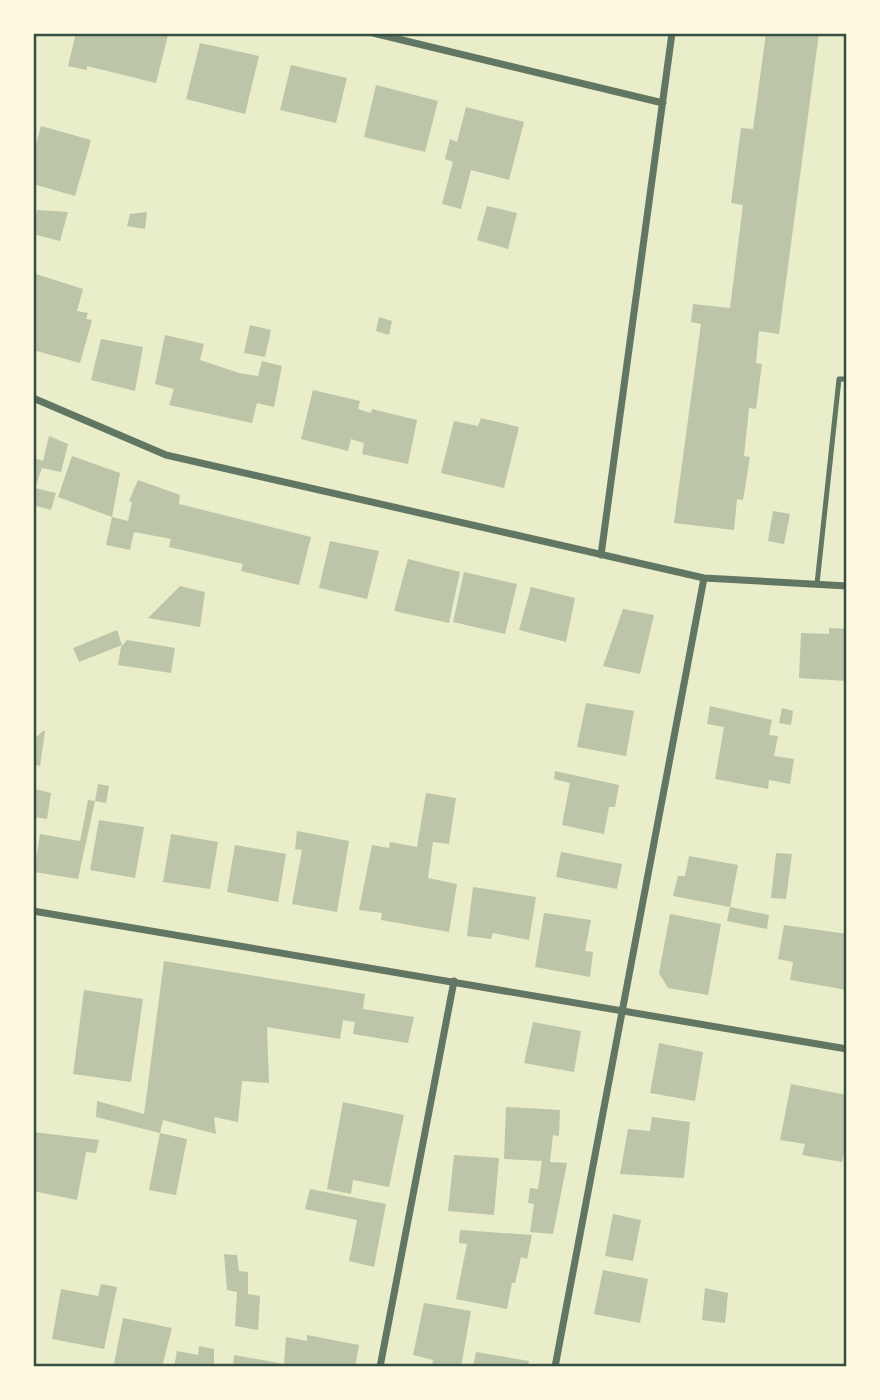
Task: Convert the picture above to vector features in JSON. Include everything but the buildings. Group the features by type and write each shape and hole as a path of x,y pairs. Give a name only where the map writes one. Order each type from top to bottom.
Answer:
{"street":[{"path":"373,33 663,103"},
{"path":"601,555 672,33"},
{"path":"33,398 166,455 704,578 847,586"},
{"path":"555,1367 704,578"},
{"path":"33,911 847,1049"},
{"path":"380,1367 454,981"}],"lane":[{"path":"817,584 839,379 847,379"}]}
